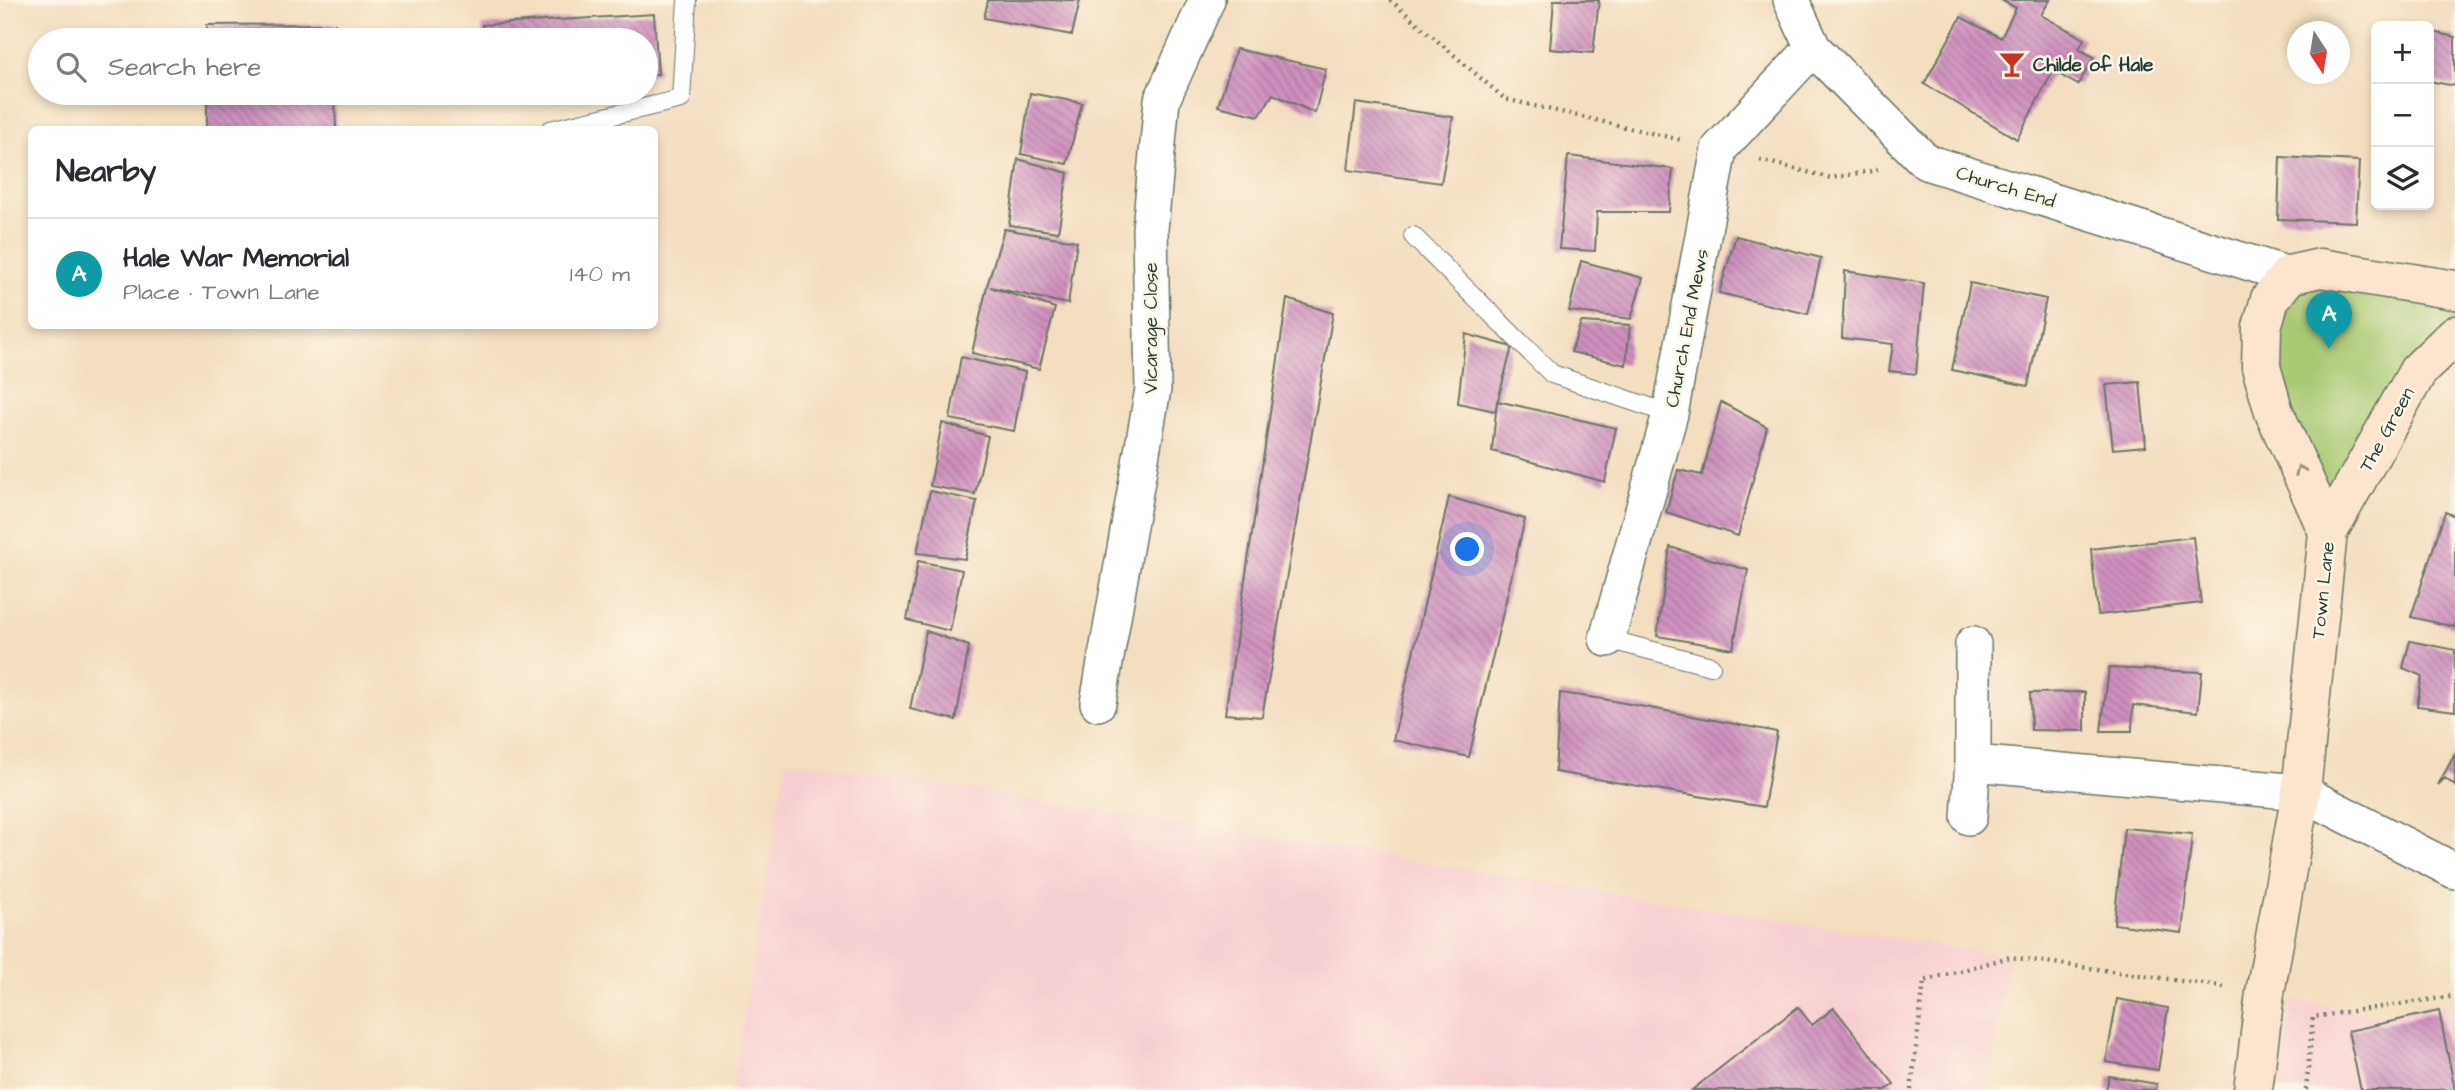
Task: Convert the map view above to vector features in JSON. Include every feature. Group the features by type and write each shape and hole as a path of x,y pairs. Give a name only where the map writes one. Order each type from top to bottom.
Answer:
{"street":[{"name":"Vicarage Close","path":"1098,704 1153,389 1150,229 1162,100 1208,0"},
{"name":"Church End","path":"1791,0 1813,48 1927,162 2289,275"},
{"path":"1719,149 1813,48"},
{"name":"Church End Mews","path":"1607,639 1670,414 1719,149"},
{"path":"2289,275 2320,268 2455,290"},
{"name":"Town Lane","path":"2257,1089 2265,993 2301,792 2328,532 2274,412 2261,367 2262,327 2270,299 2289,275"},
{"name":"The Green","path":"2328,532 2418,371 2455,335"},
{"path":"1969,817 1973,763 1973,644"},
{"path":"1973,763 2301,792 2455,871"}],"lane":[{"path":"658,104 681,99 687,0"},
{"path":"567,126 656,105"},
{"path":"1413,236 1552,374 1670,414"},
{"path":"1607,639 1711,666"}],"path":[{"path":"1390,0 1505,99 1831,178 1927,162"},
{"path":"1911,1090 1924,981 1998,960 2010,957 2265,993"},
{"path":"2306,1090 2313,1017 2455,996"}],"shaded area":[{"path":"786,760 2010,957 1988,1090 732,1090"},
{"path":"2292,999 2379,1016 2445,1004 2455,1050 2455,1090 2279,1090"}],"green space":[{"path":"2289,275 2455,290 2455,335 2328,532 2274,412 2270,299"}],"building":[{"path":"988,0 1080,0 1072,35 984,18"},
{"path":"1554,0 1599,0 1593,53 1550,49"},
{"name":"Childe of Hale","path":"2001,0 2050,0 2041,15 2084,39 2079,49 2094,57 2078,85 2053,71 2017,139 1924,84 1961,17 2001,38 2016,8"},
{"path":"654,14 655,28 482,28 482,25"},
{"path":"335,24 335,28 207,28 207,25"},
{"path":"2434,32 2455,37 2455,86 2434,82"},
{"path":"1236,49 1326,69 1315,113 1273,94 1259,116 1218,106"},
{"path":"1030,93 1082,103 1067,164 1021,154"},
{"path":"1356,103 1453,117 1441,183 1348,170"},
{"path":"207,105 335,105 336,126 207,126"},
{"path":"1568,156 1673,169 1669,212 1597,212 1595,251 1559,249"},
{"path":"2280,157 2359,161 2356,222 2278,219"},
{"path":"1018,159 1068,173 1058,232 1009,225"},
{"path":"1004,229 1077,241 1068,304 990,287 1055,308 1039,369 972,353 987,286"},
{"path":"1736,236 1821,258 1808,314 1719,293"},
{"path":"1581,261 1643,278 1631,319 1569,311"},
{"path":"1845,271 1924,283 1916,374 1889,371 1893,344 1842,338"},
{"path":"1970,283 2046,299 2028,386 1952,370"},
{"path":"1287,299 1333,313 1262,717 1225,714"},
{"path":"1581,322 1630,325 1626,365 1571,352"},
{"path":"1466,334 1512,347 1495,411 1458,403"},
{"path":"961,357 1025,372 1014,431 950,419"},
{"path":"2140,382 2146,446 2113,449 2106,385"},
{"path":"1497,401 1616,428 1605,482 1492,451"},
{"path":"1721,402 1767,427 1738,536 1666,512 1678,470 1702,475"},
{"path":"942,423 988,436 975,494 930,486"},
{"path":"930,491 977,501 965,559 917,553"},
{"path":"1449,497 1525,519 1469,757 1393,740"},
{"path":"2445,512 2455,516 2455,627 2411,617"},
{"path":"2193,537 2201,603 2098,615 2091,549"},
{"path":"1670,547 1748,570 1733,649 1657,636"},
{"path":"918,561 962,570 950,631 907,620"},
{"path":"926,631 969,646 956,720 910,709"},
{"path":"2410,641 2455,650 2455,711 2417,706 2422,676 2403,668"},
{"path":"2109,668 2202,672 2198,712 2133,705 2132,731 2101,731"},
{"path":"2085,692 2085,731 2031,730 2030,693"},
{"path":"1560,693 1777,732 1764,807 1555,772"},
{"path":"2455,754 2455,786 2445,778 2438,785"},
{"path":"2124,828 2192,834 2182,933 2114,924"},
{"path":"2117,999 2168,1008 2158,1070 2106,1062"},
{"path":"1798,1007 1812,1025 1834,1008 1894,1084 1886,1090 1692,1090"},
{"path":"2439,1011 2455,1090 2361,1090 2348,1031"},
{"path":"2109,1076 2157,1084 2156,1090 2106,1090"}],"place":[{"name":"Childe of Hale","path":"2012,64"},
{"name":"Hale War Memorial","path":"2329,349"}]}
